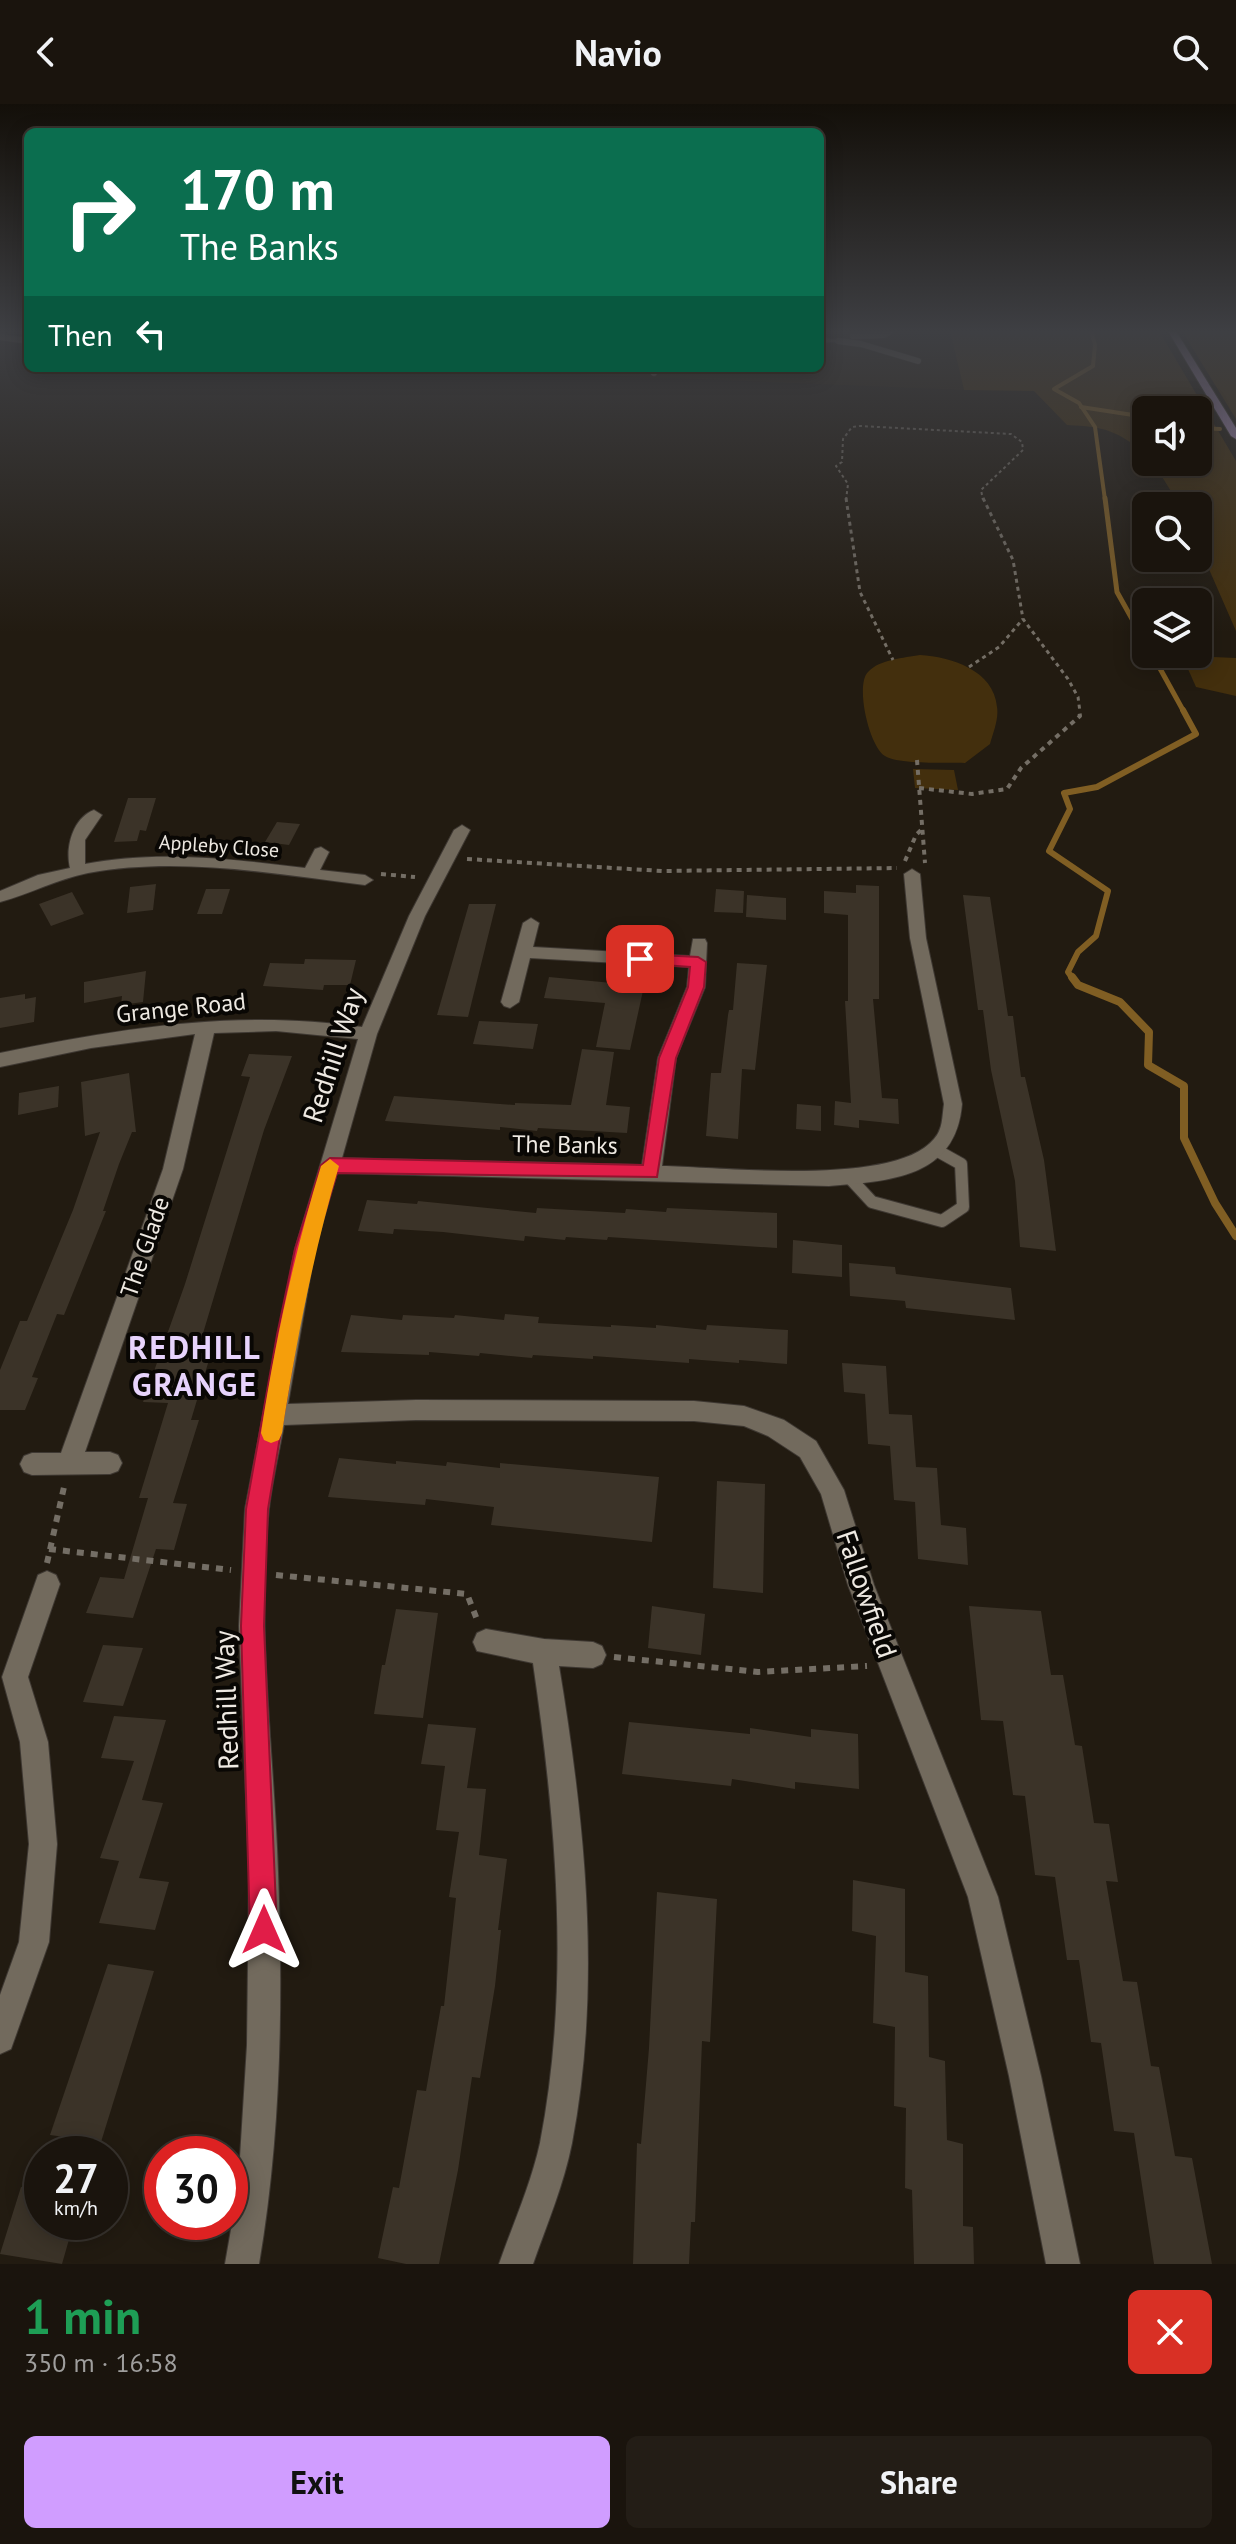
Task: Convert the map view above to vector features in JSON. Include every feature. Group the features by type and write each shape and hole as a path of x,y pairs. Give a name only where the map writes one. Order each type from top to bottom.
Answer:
{"street":[{"path":"78,868 74,853 77,840 94,815"},
{"name":"Redhill Way","path":"242,2264 255,2189 263,2045 264,1873 252,1626 257,1509 305,1249 368,1034 417,916 462,830"},
{"name":"Appleby Close","path":"310,874 321,852"},
{"name":"Appleby Close","path":"0,897 30,882 78,868 172,860 370,877"},
{"path":"909,871 918,938 953,1104 950,1130 936,1150"},
{"path":"510,1002 526,952 531,923"},
{"path":"526,952 698,953 696,987 667,1058 651,1172"},
{"name":"Grange Road","path":"0,1060 124,1037 206,1027 317,1024 368,1034"},
{"name":"The Glade","path":"69,1464 173,1169 206,1027"},
{"name":"The Banks","path":"330,1165 848,1176 876,1174 908,1166 936,1150"},
{"name":"Fallowfield","path":"275,1415 416,1410 694,1411 744,1416 776,1428 808,1449 832,1490 861,1585 983,1897 1025,2076 1063,2264"},
{"path":"32,1464 110,1463"},
{"path":"0,2038 34,1942 43,1844 34,1742 8,1677 47,1584"},
{"path":"486,1642 544,1652 593,1655"},
{"path":"516,2264 555,2144 568,2041 573,1890 567,1803 544,1652"}],"lane":[{"path":"848,1176 872,1202 942,1221 963,1207 961,1164 936,1150"}],"path":[{"path":"848,432 843,438 842,462 836,466 848,484 845,506 850,513 860,592 893,660"},
{"path":"919,788 975,797 1007,789 1021,768 1080,716 1078,697 1068,679 1023,619 1013,560 983,500 981,490 1023,450 1022,442 1011,434 994,432"},
{"path":"969,667 997,650 1013,635 1023,619"},
{"path":"370,877 442,868 926,870 917,760"},
{"path":"909,871 904,860 923,828"},
{"path":"47,1584 49,1549 69,1464"},
{"path":"49,1549 467,1594 486,1642"},
{"path":"593,1655 758,1672 891,1664"}],"shaded area":[{"path":"1111,432 1132,432 1132,444 1126,440"},
{"path":"1212,432 1219,432 1236,461 1236,631 1210,572 1212,492 1171,492 1162,476 1212,476"},
{"path":"920,655 945,659 969,668 988,684 994,694 997,716 990,744 965,763 892,759 879,750 869,728 863,702 864,679 868,672 886,662"},
{"path":"1212,657 1236,658 1236,696 1196,687 1188,668 1212,668"},
{"path":"913,769 954,770 958,790 915,788"}],"building":[{"path":"128,798 156,798 146,831 140,830 137,841 114,842"},
{"path":"277,822 300,824 289,845 265,842"},
{"path":"156,884 153,910 127,913 130,887"},
{"path":"856,885 879,886 879,999 873,999 882,1098 898,1099 899,1124 859,1120 859,1128 834,1125 835,1101 851,1103 845,1001 848,1001 848,915 824,913 824,891 856,893"},
{"path":"206,889 230,889 222,914 197,914"},
{"path":"716,889 744,891 743,913 714,912"},
{"path":"72,892 84,914 51,926 39,904"},
{"path":"747,895 786,898 786,920 746,917"},
{"path":"963,895 990,897 1008,1016 1013,1016 1021,1077 1025,1077 1044,1160 1056,1251 1020,1247 1015,1181 991,1070 983,1010 978,1010"},
{"path":"469,904 496,904 468,1017 437,1015"},
{"path":"305,959 356,960 350,985 324,985 323,990 263,986 270,963 304,964"},
{"path":"737,963 767,965 755,1070 742,1069 738,1139 706,1136 711,1073 721,1073 728,1015 729,1010 733,1010"},
{"path":"146,971 143,1002 121,1005 122,996 84,1003 84,982"},
{"path":"549,977 644,986 630,1050 596,1047 605,1003 544,998"},
{"path":"25,994 25,999 36,997 34,1022 0,1028 0,998"},
{"path":"479,1021 538,1024 533,1049 473,1044"},
{"path":"582,1049 614,1052 606,1105 630,1107 627,1133 500,1127 500,1130 385,1121 394,1096 515,1105 571,1105"},
{"path":"249,1054 292,1056 264,1130 201,1340 215,1340 191,1420 199,1420 173,1503 187,1504 174,1550 156,1549 133,1618 86,1613 100,1577 124,1579 148,1498 139,1498 168,1403 143,1402 185,1284 250,1077 241,1076"},
{"path":"129,1073 136,1132 132,1132 119,1164 103,1211 106,1211 64,1315 57,1314 32,1377 38,1378 25,1410 0,1410 0,1370 20,1321 27,1321 73,1210 100,1132 85,1136 81,1082"},
{"path":"59,1086 58,1107 18,1115 19,1093"},
{"path":"797,1104 821,1106 821,1131 796,1129"},
{"path":"367,1200 417,1204 418,1201 536,1213 537,1208 625,1213 626,1209 666,1212 667,1208 777,1213 777,1248 608,1237 607,1240 566,1237 565,1240 525,1236 524,1241 394,1229 393,1234 358,1231"},
{"path":"793,1240 842,1245 842,1277 792,1273"},
{"path":"849,1263 895,1267 896,1274 1011,1288 1015,1320 906,1308 905,1301 850,1296"},
{"path":"505,1314 539,1317 538,1323 656,1328 656,1325 706,1330 707,1325 788,1330 787,1364 689,1359 689,1363 593,1356 593,1359 480,1353 479,1356 429,1352 429,1355 341,1352 351,1315 402,1320 403,1315 454,1318 455,1315 504,1320"},
{"path":"842,1363 886,1366 889,1414 912,1415 916,1467 937,1468 941,1525 966,1528 968,1565 918,1559 915,1502 894,1500 890,1446 868,1444 865,1394 844,1392"},
{"path":"339,1458 446,1466 447,1462 500,1468 500,1463 659,1477 652,1542 491,1525 494,1507 426,1499 425,1505 328,1497"},
{"path":"717,1481 765,1484 763,1593 713,1588"},
{"path":"652,1606 705,1614 701,1655 648,1648"},
{"path":"969,1606 1041,1611 1051,1675 1063,1675 1075,1745 1082,1746 1094,1823 1109,1824 1118,1882 1106,1881 1123,1981 1137,1982 1151,2066 1159,2067 1175,2156 1192,2158 1212,2264 1154,2264 1134,2133 1114,2131 1101,2043 1091,2042 1079,1960 1067,1960 1055,1877 1035,1875 1025,1796 1013,1795 1003,1721 981,1720"},
{"path":"396,1609 438,1613 423,1718 374,1714"},
{"path":"103,1645 143,1648 123,1706 83,1702"},
{"path":"114,1716 166,1720 142,1800 163,1803 139,1878 169,1882 155,1930 99,1923 119,1861 100,1858 134,1761 101,1758"},
{"path":"629,1722 750,1734 750,1728 811,1737 811,1729 858,1734 859,1789 795,1782 795,1789 732,1779 731,1786 622,1774"},
{"path":"428,1724 476,1728 467,1788 486,1789 479,1855 507,1859 495,1986 480,2078 472,2077 439,2264 406,2264 378,2258 393,2187 399,2188 417,2090 426,2091 441,2006 444,2006 456,1898 449,1897 459,1832 436,1830 445,1766 421,1764"},
{"path":"853,1880 905,1889 905,1972 928,1976 929,2057 945,2061 947,2140 963,2144 963,2226 973,2227 974,2264 914,2264 912,2190 905,2188 906,2108 894,2106 895,2027 873,2023 876,1936 852,1931"},
{"path":"657,1892 717,1899 710,2042 702,2041 695,2222 691,2222 689,2264 633,2264 637,2143 641,2144 649,2048"},
{"path":"108,1964 154,1971 103,2136 50,2135"},
{"path":"21,2187 24,2187 24,2240 69,2240 62,2264 0,2254"}],"waterway":[{"path":"1096,432 1105,500"},
{"path":"1105,498 1117,592 1132,619"},
{"path":"1160,668 1184,712"},
{"path":"1073,979 1068,972 1078,952 1096,936 1108,891 1049,851 1070,809 1064,793 1097,787 1196,734 1183,710"},
{"path":"1072,977 1078,985 1120,1002 1149,1032 1148,1065 1184,1086 1184,1138 1215,1203 1236,1236"}],"slow traffic":[{"path":"271,1433 305,1249 330,1166"}],"district":[{"name":"REDHILL GRANGE","path":"195,1366"}],"route":[{"path":"264,1930 252,1626 257,1509 305,1249 330,1165 651,1172 667,1058 696,987 698,962 640,959"}]}
